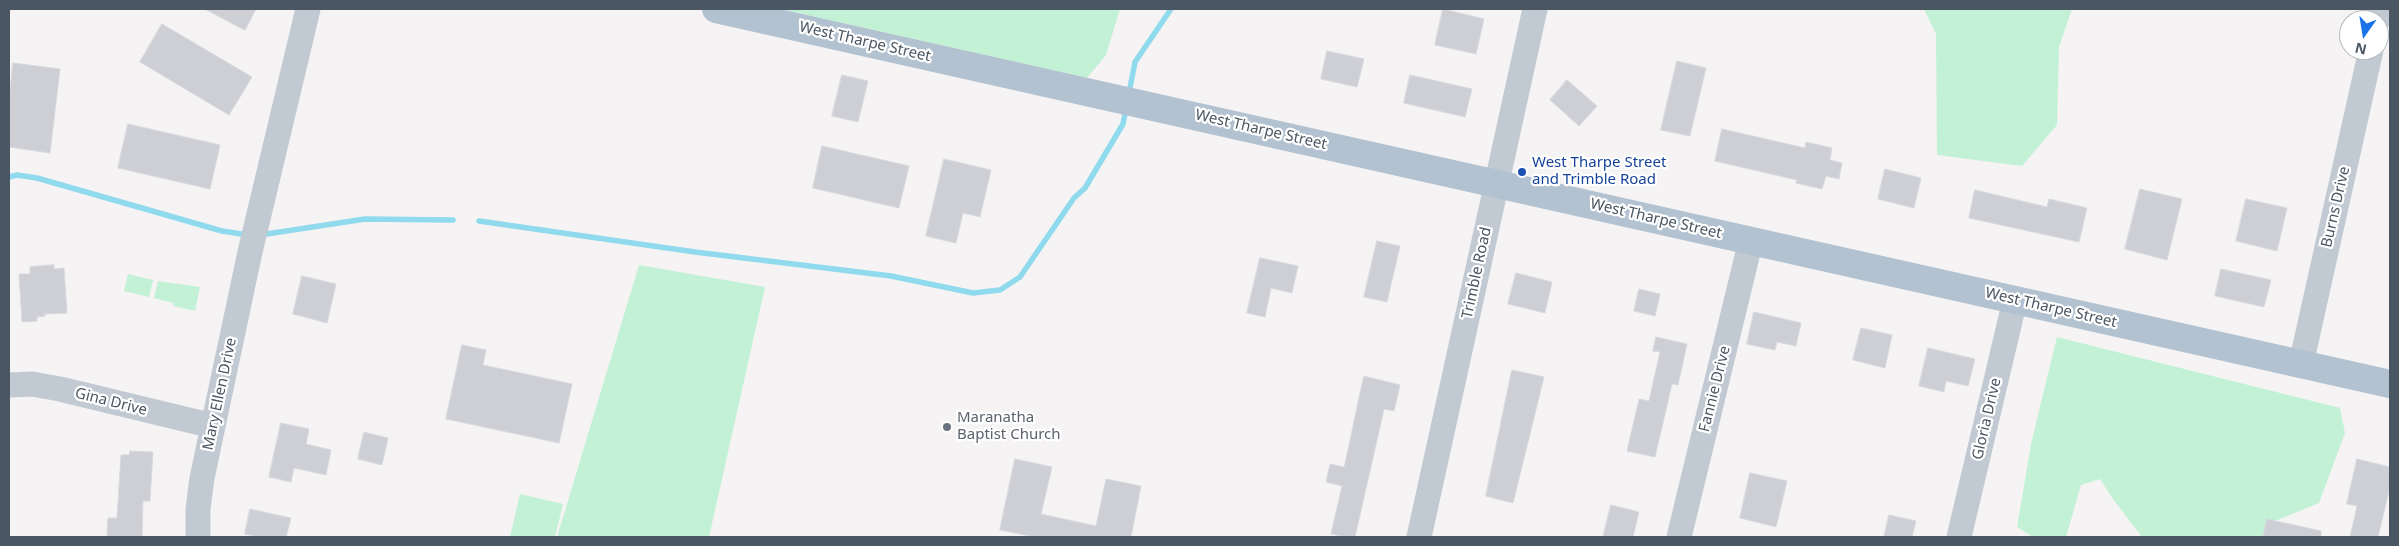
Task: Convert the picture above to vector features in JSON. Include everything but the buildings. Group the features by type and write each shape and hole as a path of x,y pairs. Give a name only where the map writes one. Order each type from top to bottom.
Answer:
{"main road":[{"name":"West Tharpe Street","path":"716,9 2390,384"}],"street":[{"name":"Mary Ellen Drive","path":"198,537 198,509 202,478 250,252 308,9"},
{"name":"Trimble Road","path":"1419,537 1535,9"},
{"name":"Burns Drive","path":"2301,364 2369,60"},
{"name":"Fannie Drive","path":"1679,537 1751,240"},
{"name":"Gloria Drive","path":"1959,537 2015,300"},
{"name":"Gina Drive","path":"9,385 32,384 60,389 213,426"}],"green space":[{"path":"780,9 1120,9 1106,55 1087,78"},
{"path":"1924,9 2072,9 2059,47 2057,125 2022,166 1937,155 1936,34"},
{"path":"639,265 765,287 709,537 557,537"},
{"path":"128,274 153,280 149,297 124,291"},
{"path":"158,281 200,287 195,311 173,306 174,303 154,298"},
{"path":"2057,337 2340,408 2345,433 2319,503 2270,523 2267,537 2142,537 2100,479 2081,485 2066,537 2033,537 2017,527 2031,444"},
{"path":"520,494 563,504 555,537 510,537"}],"waterway":[{"path":"1130,88 1135,62 1171,9"},
{"path":"479,221 695,252 891,276 973,293 1000,290 1020,277 1074,198 1085,188 1123,124 1125,114"},
{"path":"9,177 17,175 37,178 222,231 248,235"},
{"path":"260,235 365,219 453,220"}],"place":[{"name":"West Tharpe Street and Trimble Road","path":"1522,172"},
{"name":"Maranatha Baptist Church","path":"947,427"}]}
